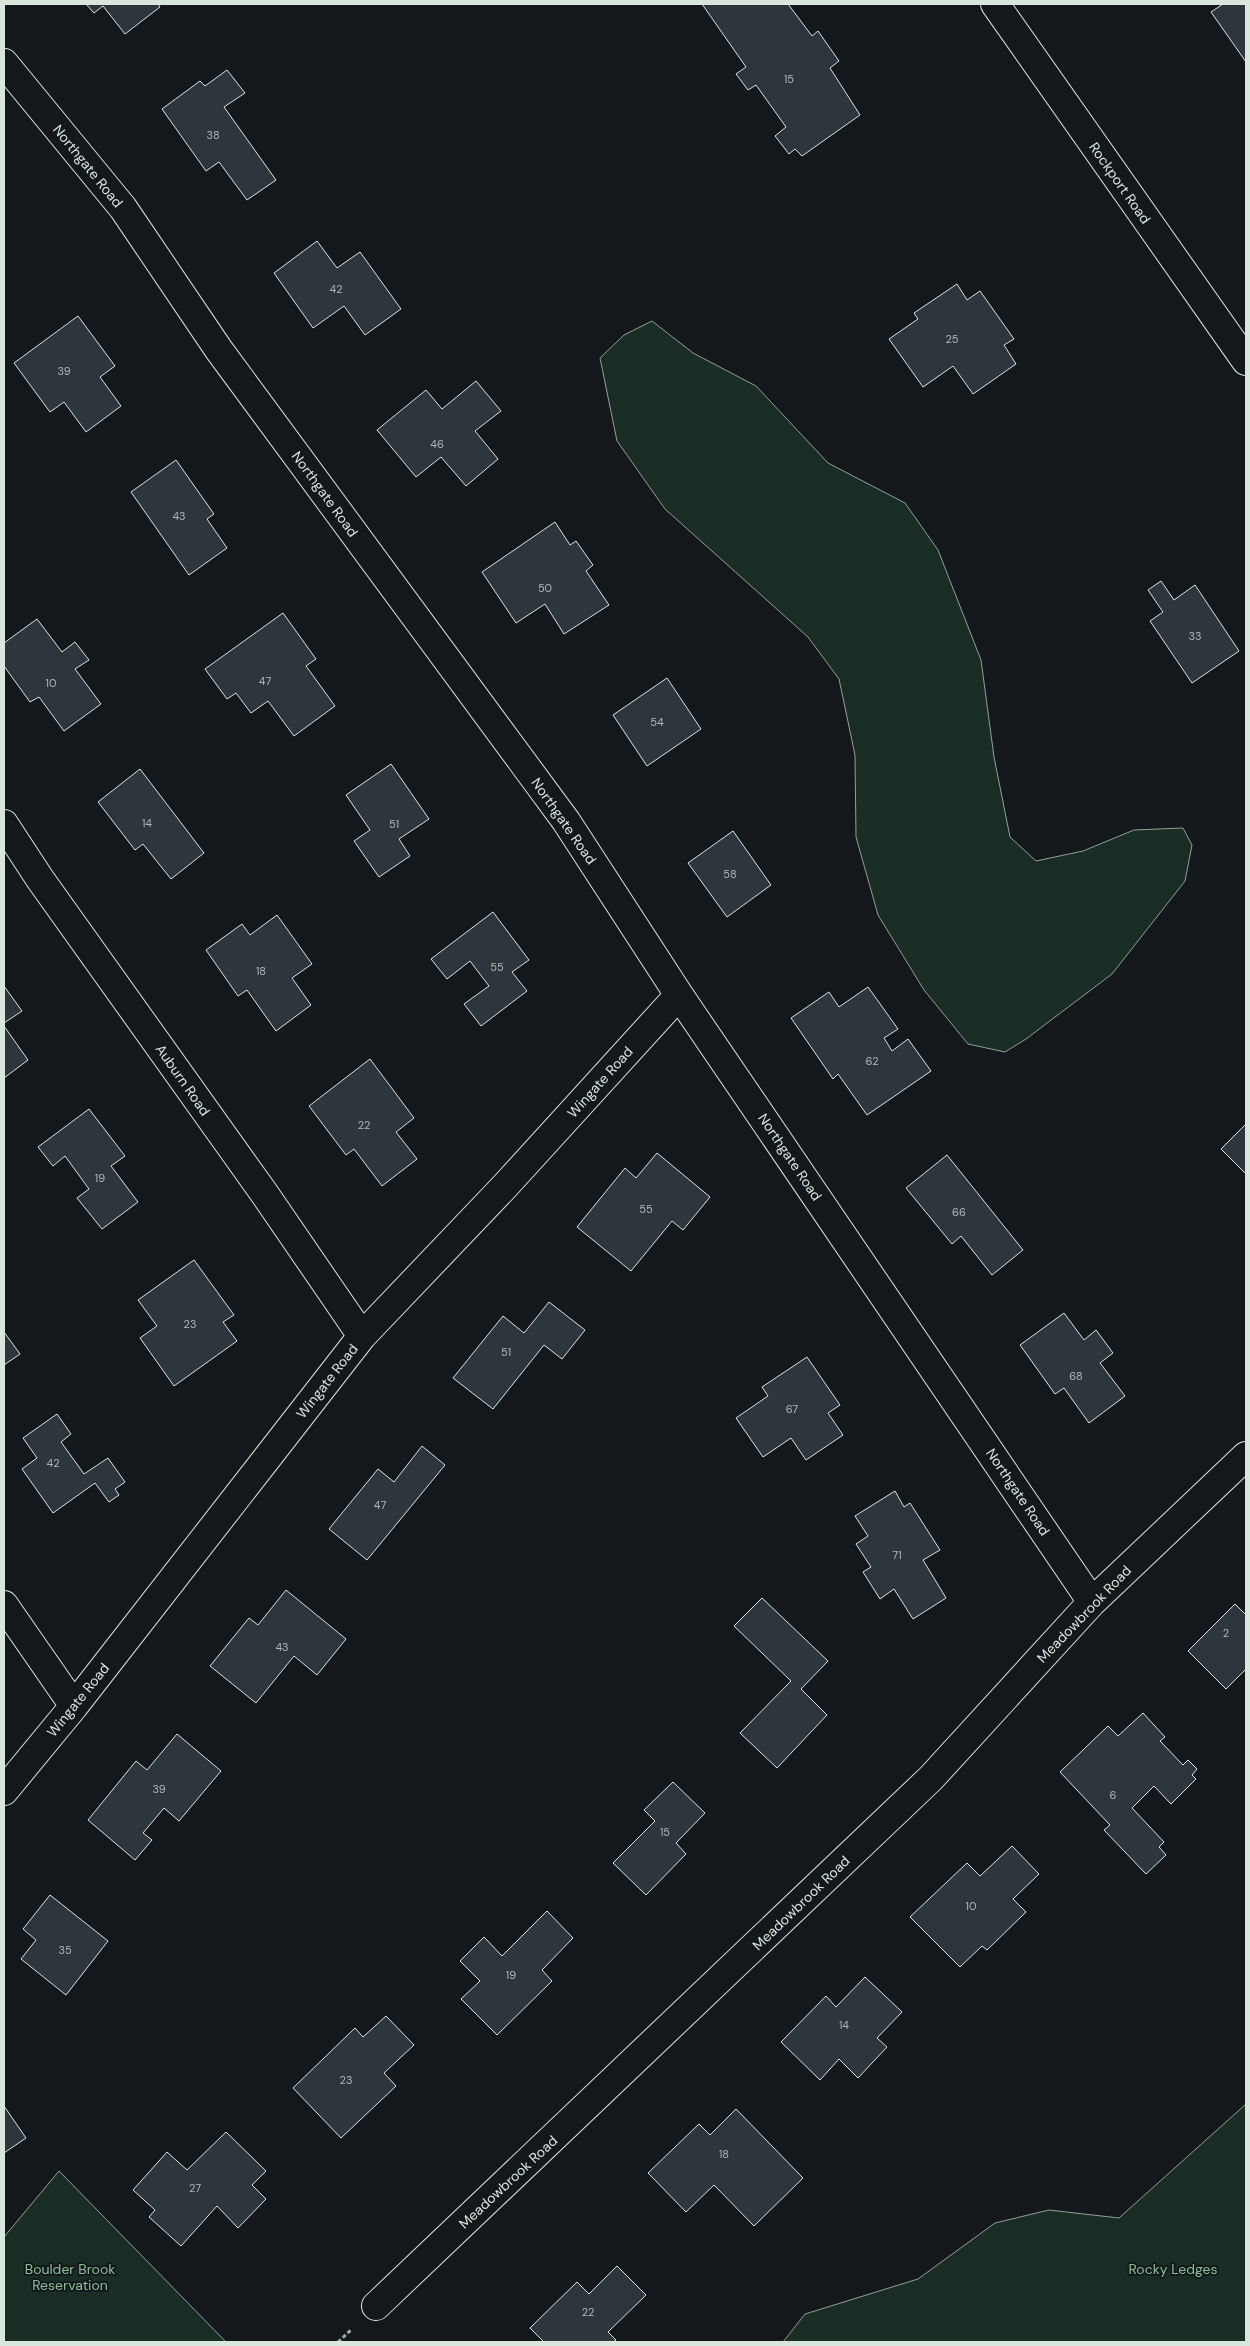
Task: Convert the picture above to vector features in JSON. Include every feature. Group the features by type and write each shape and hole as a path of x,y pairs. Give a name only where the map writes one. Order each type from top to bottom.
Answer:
{"street":[{"name":"Rockport Road","path":"994,4 1246,361"},
{"name":"Northgate Road","path":"4,62 123,208 219,350 566,820 679,995 1092,1602"},
{"name":"Auburn Road","path":"4,824 40,879 264,1193 362,1336"},
{"name":"Wingate Road","path":"4,1791 74,1706 362,1336 505,1186 679,995"},
{"name":"Meadowbrook Road","path":"376,2306 931,1778 1092,1602 1246,1456"},
{"path":"4,1605 74,1706"}],"green space":[{"path":"652,321 693,353 756,386 828,463 905,503 938,550 981,660 994,757 1010,837 1036,861 1083,851 1134,830 1183,828 1192,845 1185,881 1112,974 1026,1039 1005,1052 968,1044 924,990 878,915 856,837 855,755 839,679 808,637 665,509 617,441 600,358 624,335"},
{"name":"Rocky Ledges","path":"1246,2104 1246,2342 783,2342 805,2314 918,2279 995,2223 1049,2210 1119,2218"},
{"name":"Boulder Brook Reservation","path":"59,2171 226,2342 4,2342 4,2237"}],"building":[{"path":"86,4 158,4 160,7 125,34 103,6 94,13"},
{"path":"702,4 788,4 812,36 818,31 839,61 830,68 860,115 802,156 795,149 789,154 775,136 786,127 756,85 748,90 736,74 746,67"},
{"path":"1223,4 1246,4 1246,62 1211,12"},
{"path":"227,70 245,93 224,107 276,180 247,200 219,162 206,171 162,109 200,81 205,86"},
{"path":"317,241 337,268 360,252 401,309 365,335 344,306 313,328 274,273"},
{"path":"957,284 967,300 980,291 1014,339 1004,345 1016,364 973,394 953,366 923,387 889,339 918,319 914,313"},
{"path":"78,316 115,366 100,377 121,406 86,432 64,402 50,412 14,363"},
{"path":"476,381 501,411 475,431 498,459 466,486 441,457 416,477 377,430 426,390 442,409"},
{"path":"176,460 214,514 207,519 227,548 189,575 131,492"},
{"path":"555,522 570,545 576,541 593,565 586,571 609,605 564,634 545,604 516,623 482,572"},
{"path":"1161,581 1174,600 1195,585 1239,651 1192,683 1150,621 1163,612 1148,590"},
{"path":"283,613 316,659 306,666 335,706 294,736 268,701 251,713 236,693 227,699 205,669"},
{"path":"37,619 62,652 75,642 89,660 75,669 101,704 64,731 39,697 30,702 4,666 4,643"},
{"path":"667,678 701,729 647,766 613,715"},
{"path":"391,764 429,819 399,839 410,856 379,877 354,841 370,830 346,795"},
{"path":"140,769 204,853 171,879 143,844 135,850 98,802"},
{"path":"733,831 771,885 727,917 688,863"},
{"path":"493,912 529,960 512,972 527,991 481,1026 464,1004 489,986 470,961 447,979 431,959"},
{"path":"277,915 312,964 292,978 311,1005 276,1031 247,990 238,996 206,950 242,924 250,935"},
{"path":"4,986 22,1011 4,1023"},
{"path":"868,987 898,1029 884,1038 892,1051 908,1039 931,1071 867,1115 838,1074 833,1079 791,1018 829,992 839,1007"},
{"path":"4,1026 28,1060 4,1078"},
{"path":"370,1059 414,1118 396,1132 417,1159 382,1186 354,1149 346,1155 309,1106"},
{"path":"89,1109 125,1156 111,1166 138,1202 102,1229 77,1198 89,1189 65,1156 53,1166 38,1147"},
{"path":"1246,1124 1246,1174 1221,1149"},
{"path":"657,1153 710,1197 683,1230 672,1221 631,1271 577,1227 625,1168 636,1178"},
{"path":"947,1155 1023,1250 992,1275 961,1236 952,1244 906,1188"},
{"path":"194,1260 234,1315 223,1322 237,1341 174,1386 140,1338 157,1326 138,1300"},
{"path":"549,1302 585,1330 562,1359 544,1345 493,1409 453,1378 503,1316 524,1333"},
{"path":"1064,1313 1084,1340 1096,1330 1113,1353 1100,1363 1125,1396 1089,1423 1064,1388 1055,1394 1020,1345"},
{"path":"4,1332 20,1354 4,1365"},
{"path":"807,1357 840,1405 828,1413 843,1435 806,1460 791,1438 763,1457 736,1418 768,1396 762,1387"},
{"path":"57,1414 71,1434 61,1442 84,1474 108,1458 125,1482 115,1489 119,1495 109,1502 95,1483 53,1513 22,1469 37,1458 23,1438"},
{"path":"422,1446 445,1465 367,1560 329,1529 378,1469 394,1482"},
{"path":"895,1491 904,1507 910,1503 940,1550 923,1560 946,1598 913,1619 894,1589 880,1599 863,1572 871,1567 856,1544 868,1536 855,1516"},
{"path":"286,1590 346,1639 317,1675 294,1656 256,1703 210,1666 249,1618 258,1625"},
{"path":"762,1598 828,1661 801,1689 827,1715 777,1768 740,1733 791,1681 734,1626"},
{"path":"1235,1604 1246,1615 1246,1669 1226,1689 1188,1651"},
{"path":"1143,1713 1165,1737 1160,1741 1183,1765 1188,1760 1197,1769 1192,1775 1196,1779 1171,1804 1154,1786 1132,1808 1164,1842 1159,1847 1166,1855 1146,1874 1104,1830 1110,1825 1060,1772 1108,1726 1118,1736"},
{"path":"177,1734 221,1771 179,1821 164,1808 143,1833 152,1840 135,1860 88,1820 136,1761 147,1770"},
{"path":"673,1782 705,1813 676,1843 686,1854 646,1895 613,1863 655,1821 644,1810"},
{"path":"1012,1846 1039,1874 1013,1899 1026,1912 987,1950 982,1946 960,1967 910,1917 967,1863 980,1876"},
{"path":"50,1895 108,1941 66,1995 21,1959 36,1940 23,1929"},
{"path":"547,1911 573,1938 542,1970 552,1981 497,2035 461,1999 480,1981 460,1961 484,1937 502,1956"},
{"path":"865,1977 902,2012 877,2038 887,2047 858,2078 839,2059 820,2080 781,2042 826,1996 836,2007"},
{"path":"386,2016 414,2045 384,2073 396,2086 341,2138 293,2088 355,2028 363,2037"},
{"path":"4,2106 26,2138 4,2153"},
{"path":"736,2109 803,2178 754,2226 714,2185 686,2212 648,2173 699,2124 710,2135"},
{"path":"226,2132 266,2171 252,2185 266,2199 238,2228 217,2206 181,2246 149,2217 155,2210 133,2190 167,2152 187,2170"},
{"path":"617,2266 646,2295 608,2332 616,2340 613,2342 544,2342 530,2328 577,2282 589,2294"}]}
